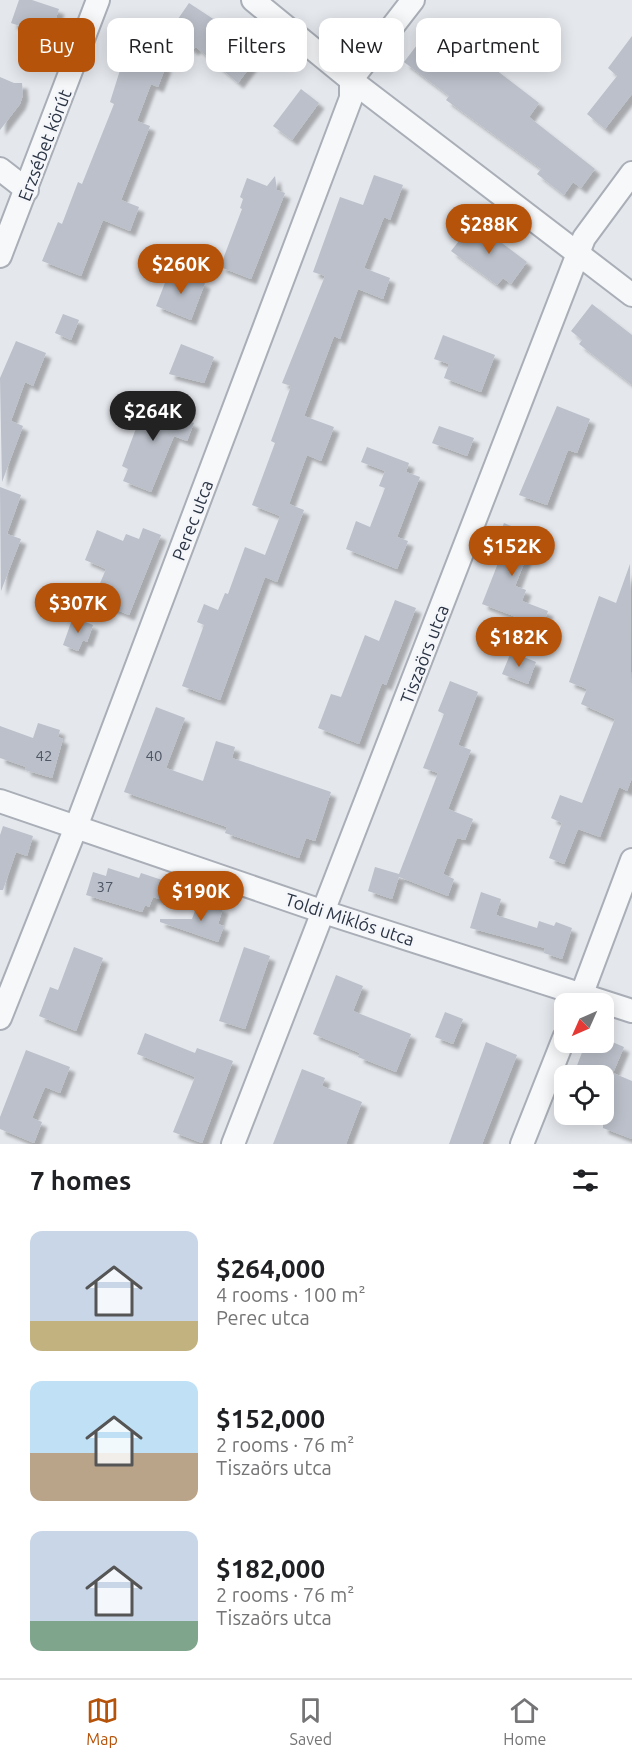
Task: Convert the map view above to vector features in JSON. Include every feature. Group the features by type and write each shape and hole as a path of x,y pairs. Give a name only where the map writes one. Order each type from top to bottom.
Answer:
{"street":[{"name":"Erzsébet körút","path":"0,256 98,0"},
{"path":"253,0 351,80 632,295"},
{"name":"Perec utca","path":"0,1018 76,827 351,98 351,80 413,0"},
{"path":"0,169 27,190"},
{"name":"Tiszaörs utca","path":"232,1144 578,253 593,224 632,173"},
{"name":"Toldi Miklós utca","path":"0,801 561,993"},
{"path":"581,993 632,860"},
{"name":"Toldi Miklós utca","path":"614,1007 632,1011"},
{"path":"522,1144 558,1053"}],"building":[{"path":"19,0 32,0 59,9 56,18 18,18 18,25 11,23"},
{"path":"189,3 212,18 206,18 206,56 196,47 194,49 194,18 179,18"},
{"path":"632,36 632,94 605,129 587,114 617,76 608,68"},
{"path":"416,46 416,71 404,62"},
{"path":"119,72 164,72 158,87 151,84 137,121 150,126 121,200 139,207 130,231 103,220 81,276 42,261 58,222 62,224 78,182 82,184 114,104 110,102"},
{"path":"225,72 246,72 238,83"},
{"path":"417,72 499,72 539,103 529,117 595,169 581,188 573,182 564,195 537,174 541,169 446,100 449,96"},
{"path":"0,77 14,83 22,83 23,95 20,104 0,130"},
{"path":"301,89 319,103 292,140 273,126"},
{"path":"374,175 403,185 390,220 384,217 364,268 390,278 383,299 358,289 340,339 334,336 304,416 334,427 321,461 307,455 289,504 304,510 277,582 265,577 220,700 182,686 204,625 197,622 204,604 218,610 225,593 228,594 245,547 265,555 280,516 252,505 275,443 271,441 291,386 282,383 325,276 313,272 340,197 363,205"},
{"path":"275,176 277,190 285,193 251,279 220,267 242,209 240,208 243,199 240,197 247,178 267,186"},
{"path":"474,222 527,262 511,284 503,278 497,285 451,251"},
{"path":"170,270 205,283 191,320 156,306"},
{"path":"592,304 632,335 632,385 579,344 582,340 571,331"},
{"path":"63,314 79,320 71,340 55,333"},
{"path":"443,335 495,355 481,392 444,378 449,364 434,359"},
{"path":"16,341 46,353 33,386 25,382 11,421 23,426 2,482 0,378"},
{"path":"181,344 214,357 204,383 169,374"},
{"path":"150,391 166,398 161,410 194,423 187,441 174,436 151,492 123,481 128,469 122,466"},
{"path":"557,406 590,419 577,453 568,450 547,505 519,495"},
{"path":"439,426 474,438 467,456 432,443"},
{"path":"367,447 409,463 406,472 420,477 397,537 408,541 397,569 346,549 356,521 370,527 385,488 379,486 385,471 361,462"},
{"path":"0,487 21,495 7,534 21,539 1,591"},
{"path":"504,523 535,536 515,586 526,590 522,601 548,611 542,627 482,604 502,553 493,550"},
{"path":"143,528 161,535 129,615 93,600 106,569 85,560 97,530 123,541 126,534 139,539"},
{"path":"630,564 632,778 627,791 619,787 600,837 578,829 564,864 549,858 562,823 551,818 560,795 582,803 615,719 581,704 587,689 569,682 599,596 616,603"},
{"path":"395,600 416,608 386,685 382,683 359,744 318,728 331,694 341,697 365,635 379,641"},
{"path":"73,617 93,625 87,642 83,640 78,651 63,645"},
{"path":"511,652 536,662 528,684 502,674"},
{"path":"450,681 478,692 458,745 471,750 448,809 473,819 465,840 457,838 443,874 454,879 448,896 399,877 392,899 368,891 375,867 399,874 438,773 423,768 444,714 438,711"},
{"path":"156,707 185,718 166,768 203,781 216,741 235,747 232,758 331,792 315,841 306,838 299,858 225,833 227,827 124,792"},
{"path":"38,723 60,730 58,737 63,739 52,778 25,770 26,767 0,758 0,726 33,738"},
{"path":"3,826 33,836 27,856 16,852 3,890 0,890 0,835"},
{"path":"108,868 139,878 141,873 165,881 159,899 153,897 149,907 145,905 142,912 86,895 93,872 106,876"},
{"path":"481,892 501,899 496,915 537,928 539,921 554,926 556,922 572,928 562,959 544,953 545,948 470,928"},
{"path":"199,900 223,908 218,924 224,926 218,942 160,922 160,919 192,919"},
{"path":"74,947 103,958 76,1031 39,1016 50,987 58,990"},
{"path":"244,947 270,956 245,1029 219,1021"},
{"path":"336,975 363,986 353,1011 411,1034 396,1072 358,1057 360,1053 313,1034"},
{"path":"445,1012 463,1019 453,1044 435,1037"},
{"path":"145,1033 195,1053 197,1048 233,1061 202,1143 173,1132 195,1077 137,1054"},
{"path":"486,1042 517,1055 482,1144 449,1144"},
{"path":"614,1043 624,1047 614,1071 614,1065 577,1065 582,1053 614,1053"},
{"path":"26,1050 70,1067 60,1093 45,1087 32,1118 42,1122 34,1143 0,1129 0,1117"},
{"path":"302,1069 325,1078 322,1086 362,1102 346,1144 273,1144"},
{"path":"614,1073 632,1081 632,1139 603,1128 603,1125 614,1125"}]}
